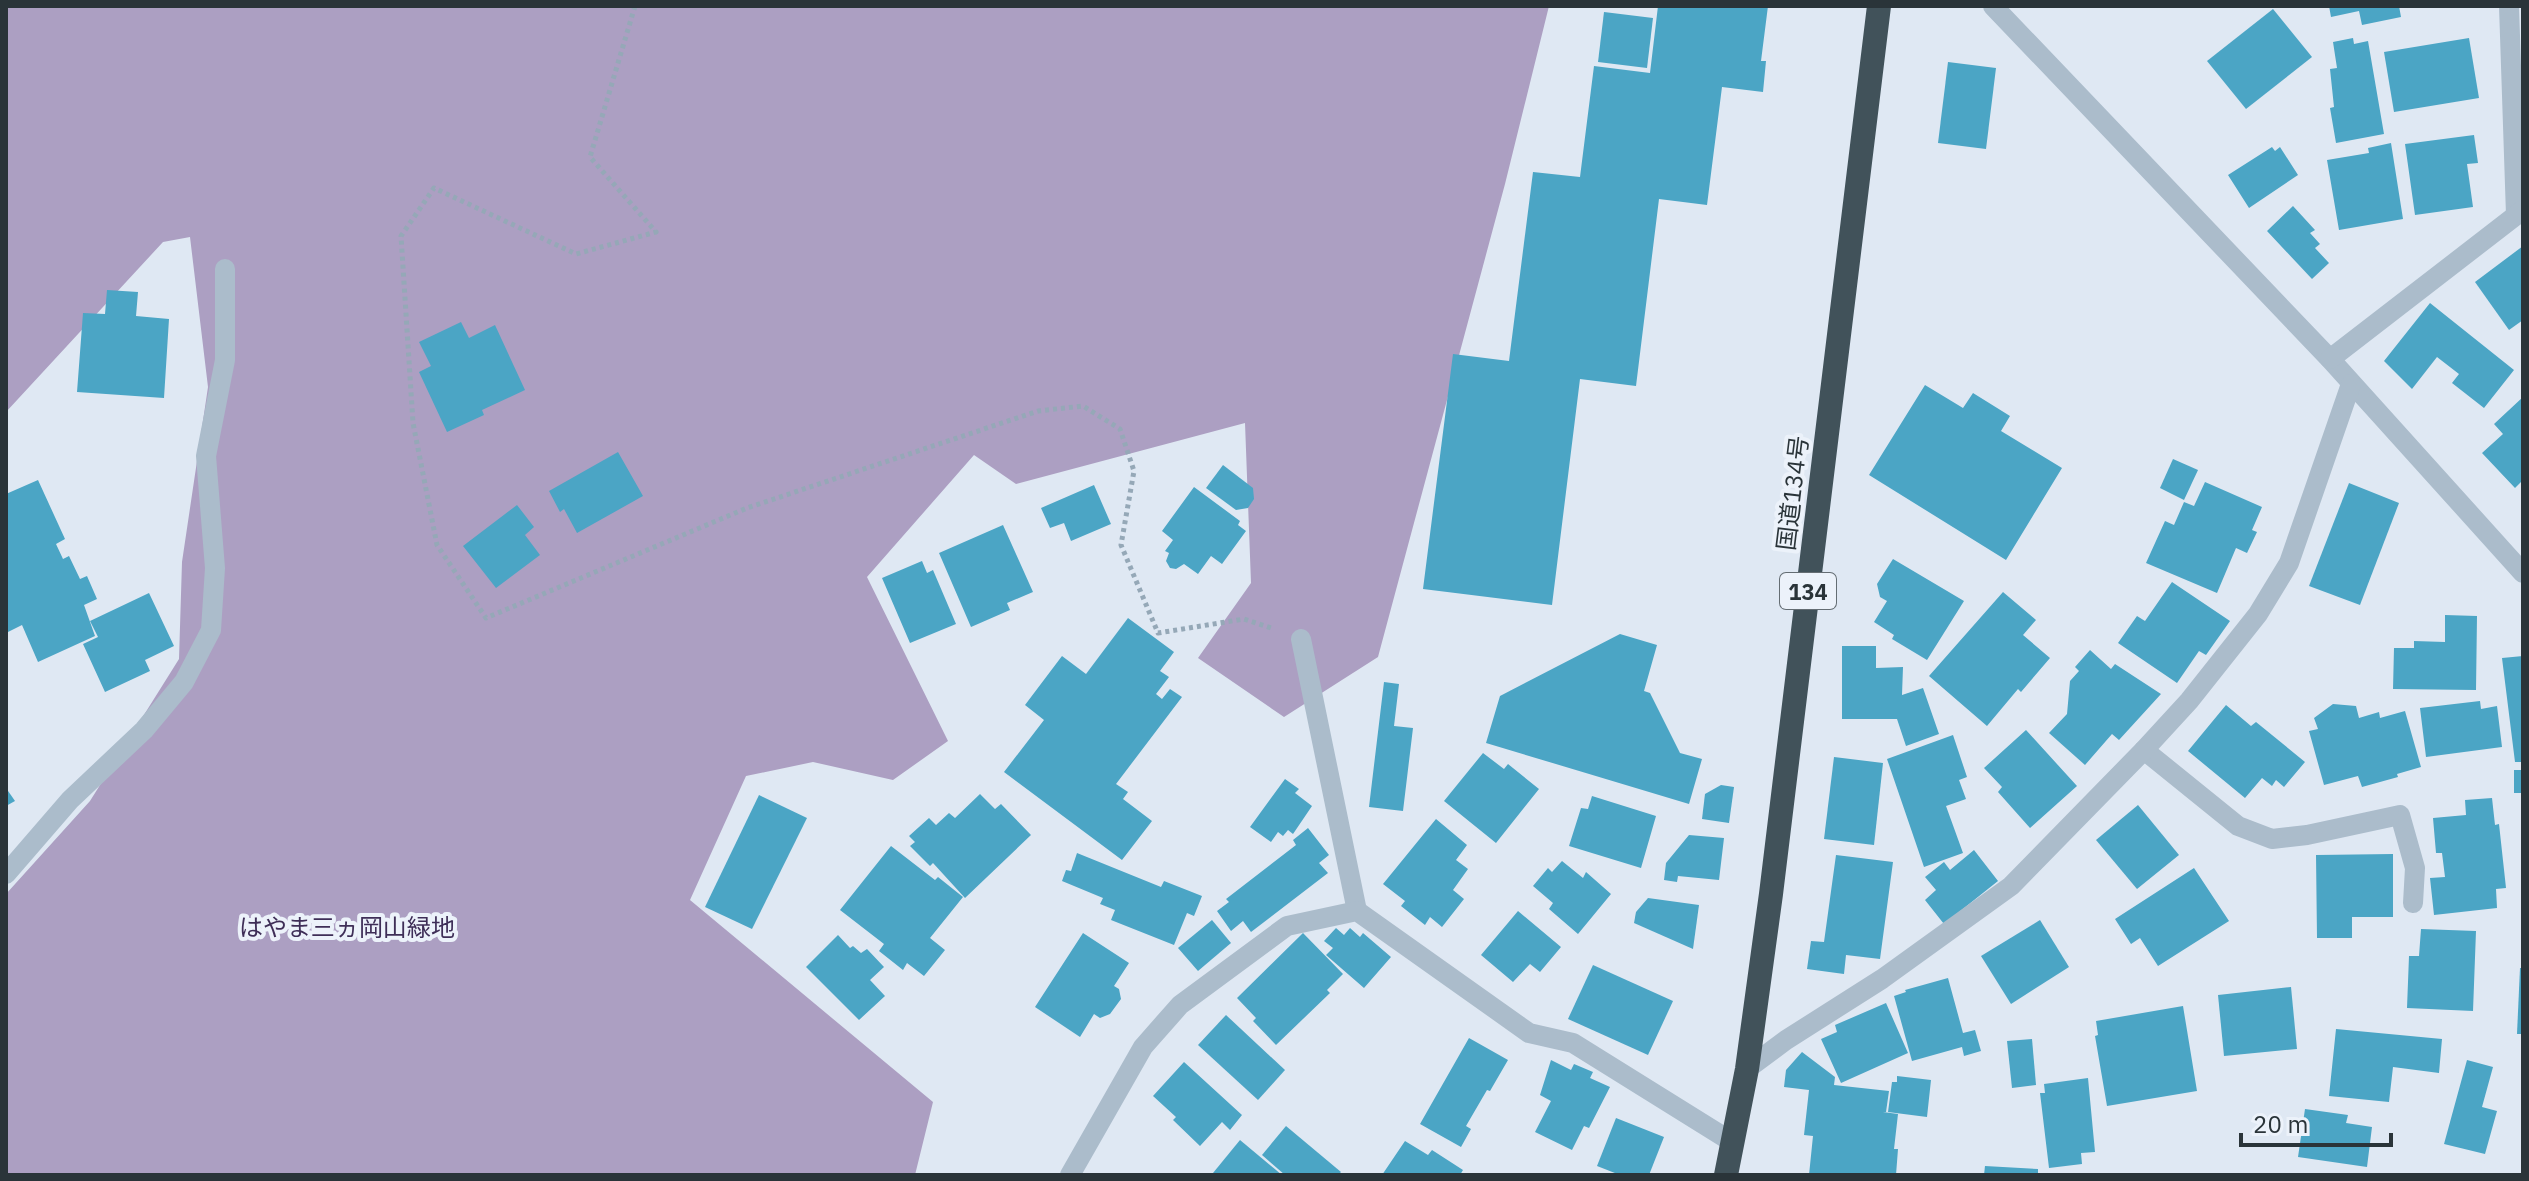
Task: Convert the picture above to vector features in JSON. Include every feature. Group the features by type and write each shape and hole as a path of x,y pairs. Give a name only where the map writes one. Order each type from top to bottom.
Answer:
{"highway":[{"name":"国道134号","path":"1726,1175 1747,1069 1771,894 1879,6"}],"street":[{"path":"1993,6 2330,359 2523,573"},
{"path":"2330,359 2519,212 2509,6"},
{"path":"6,874 70,800 144,730 184,682 211,630 215,568 206,456 225,360 225,269"},
{"path":"1747,1069 1786,1040 1882,979 2011,886 2189,701 2258,614 2289,563 2351,384"},
{"path":"1301,639 1357,911 1529,1033 1573,1043 1732,1142"},
{"path":"2144,750 2238,826 2272,839 2307,835 2400,815 2415,868 2413,903"},
{"path":"1070,1175 1143,1047 1180,1005 1287,926 1357,911"}],"path":[{"path":"635,6 590,157 656,232 576,254 434,188 401,236 413,423 437,545 486,618 747,508 1038,411 1083,406 1120,429 1134,471 1121,545 1158,633 1244,619 1301,639"}],"green space":[{"name":"はやま三ヵ岡山緑地","path":"6,6 1549,6 1505,184 1378,657 1284,717 1198,658 1251,583 1245,423 1016,484 974,455 867,577 948,741 893,780 813,762 746,776 690,900 933,1102 915,1175 6,1175 6,894 90,801 179,659 182,562 208,387 190,237 163,242 6,412"}],"building":[{"path":"1658,6 1768,6 1761,61 1766,61 1763,92 1722,87 1707,205 1659,199 1636,386 1580,379 1552,605 1423,589 1453,354 1509,361 1533,172 1580,177 1594,66 1650,73"},
{"path":"2329,6 2399,6 2401,17 2362,25 2359,11 2331,17"},
{"path":"2273,9 2312,57 2246,109 2207,61"},
{"path":"1604,12 1653,18 1647,68 1598,62"},
{"path":"2353,38 2354,44 2368,41 2384,134 2336,143 2330,108 2334,107 2330,69 2337,68 2333,42"},
{"path":"2469,38 2479,98 2394,112 2384,52"},
{"path":"1948,62 1996,68 1986,149 1938,143"},
{"path":"2474,135 2478,163 2467,164 2473,207 2415,215 2405,144"},
{"path":"2391,143 2403,219 2339,230 2327,160 2369,153 2368,148"},
{"path":"2272,147 2275,151 2280,147 2298,175 2249,208 2228,175"},
{"path":"2293,206 2315,230 2310,233 2320,244 2315,248 2329,263 2312,279 2267,231"},
{"path":"2523,246 2523,320 2509,330 2475,282"},
{"path":"107,290 138,292 136,316 169,319 164,398 77,392 83,313 105,314"},
{"path":"2430,303 2514,370 2484,408 2452,383 2459,374 2437,357 2412,389 2384,361"},
{"path":"461,322 469,338 495,325 525,390 482,410 484,415 447,432 419,372 431,366 419,342"},
{"path":"1925,385 1963,408 1973,393 2010,416 2001,431 2062,468 2006,560 1869,475"},
{"path":"2523,397 2523,480 2515,488 2482,453 2503,434 2494,424"},
{"path":"618,452 643,496 577,533 564,509 560,512 549,491"},
{"path":"2173,459 2198,470 2184,500 2160,488"},
{"path":"1223,465 1253,488 1254,499 1248,508 1236,510 1206,488"},
{"path":"38,480 65,539 56,544 63,559 69,556 80,579 87,576 97,599 84,605 95,636 38,662 22,625 6,633 6,494"},
{"path":"2205,482 2262,507 2252,530 2257,532 2247,553 2236,548 2217,593 2146,563 2165,521 2174,525 2184,502 2194,506"},
{"path":"2349,483 2399,503 2360,605 2309,586"},
{"path":"1094,485 1111,524 1071,541 1064,523 1050,528 1041,508"},
{"path":"1194,487 1240,521 1238,525 1246,531 1222,564 1211,556 1198,574 1184,564 1176,569 1170,568 1166,561 1169,553 1165,551 1173,540 1162,531"},
{"path":"517,505 534,527 525,535 540,555 496,588 463,546"},
{"path":"1003,525 1033,592 1007,603 1010,610 971,627 939,553"},
{"path":"1893,559 1964,601 1927,660 1892,639 1894,635 1874,622 1887,601 1880,597 1877,584"},
{"path":"922,561 927,573 933,570 956,624 910,643 882,578"},
{"path":"2172,582 2230,621 2206,655 2199,651 2177,683 2118,643 2137,616 2145,621"},
{"path":"2003,592 2036,620 2023,635 2050,658 2021,692 2018,689 1987,726 1929,676"},
{"path":"149,593 174,646 145,660 150,671 105,692 83,644 98,637 90,621"},
{"path":"2445,615 2477,616 2476,690 2393,689 2394,648 2414,648 2414,641 2445,642"},
{"path":"1128,618 1174,652 1160,671 1169,677 1156,694 1162,699 1170,689 1182,697 1116,784 1128,792 1123,799 1152,821 1122,860 1004,772 1044,720 1025,705 1062,656 1086,674"},
{"path":"1620,634 1657,645 1644,691 1650,693 1680,753 1702,759 1689,804 1486,743 1500,696"},
{"path":"1842,646 1876,646 1876,668 1903,667 1902,695 1923,688 1939,734 1906,746 1897,719 1842,719"},
{"path":"2090,650 2111,669 2115,664 2161,694 2119,740 2112,734 2085,765 2049,733 2067,714 2070,681 2079,671 2075,667"},
{"path":"2523,656 2523,762 2515,762 2502,658"},
{"path":"1384,682 1399,684 1394,726 1413,728 1403,811 1369,807"},
{"path":"2480,701 2481,709 2497,706 2502,747 2426,757 2420,708"},
{"path":"2333,704 2356,706 2359,718 2379,712 2380,718 2405,711 2421,767 2362,787 2358,776 2324,785 2309,731 2318,729 2314,718"},
{"path":"2226,705 2251,726 2256,722 2305,762 2284,787 2276,780 2272,786 2262,778 2245,798 2188,751"},
{"path":"2026,730 2077,786 2030,828 1998,792 2002,787 1984,768"},
{"path":"1953,735 1967,777 1959,780 1966,799 1946,806 1963,853 1924,867 1887,759"},
{"path":"1483,753 1504,769 1508,764 1539,789 1496,843 1444,801"},
{"path":"1834,757 1883,763 1874,845 1824,839"},
{"path":"2514,770 2523,770 2523,793 2514,793"},
{"path":"1285,779 1299,789 1295,793 1312,806 1293,834 1288,830 1283,836 1278,832 1271,842 1250,827"},
{"path":"1721,785 1734,787 1729,823 1702,819 1705,794"},
{"path":"6,788 15,801 6,806"},
{"path":"980,794 995,809 1001,804 1031,835 965,898 933,863 930,866 910,846 915,842 909,836 929,818 936,825 949,813 955,818"},
{"path":"759,795 807,818 752,929 705,907"},
{"path":"1592,796 1656,816 1641,868 1569,846 1581,808 1588,809"},
{"path":"2492,798 2495,825 2499,824 2506,888 2496,889 2497,908 2434,915 2430,878 2445,877 2442,853 2436,853 2433,818 2466,815 2465,800"},
{"path":"2138,805 2179,855 2137,889 2096,840"},
{"path":"1436,819 1467,845 1456,860 1468,869 1453,890 1464,899 1442,927 1430,917 1425,925 1401,906 1405,901 1383,884"},
{"path":"1308,828 1329,855 1319,863 1328,873 1251,932 1243,921 1231,931 1217,911 1229,902 1226,899 1296,845 1293,840"},
{"path":"1689,835 1724,838 1719,880 1678,876 1677,882 1664,880 1666,863"},
{"path":"891,846 963,897 930,938 945,950 924,976 907,963 903,970 879,951 884,944 840,910"},
{"path":"1974,850 1998,881 1944,924 1925,900 1936,890 1925,877 1944,862 1950,870"},
{"path":"1077,853 1161,887 1164,881 1202,896 1194,916 1187,913 1174,945 1111,920 1115,910 1100,904 1103,898 1062,881 1066,870 1071,871"},
{"path":"2393,854 2393,917 2352,917 2352,938 2317,938 2316,855"},
{"path":"1836,855 1893,862 1880,959 1846,955 1844,974 1807,969 1811,941 1824,942"},
{"path":"1562,861 1583,878 1586,872 1611,894 1578,934 1549,909 1553,903 1533,886 1548,868 1552,872"},
{"path":"2194,868 2229,921 2158,966 2140,938 2131,944 2115,919"},
{"path":"1648,898 1699,905 1693,949 1634,923 1636,912"},
{"path":"1518,911 1561,947 1540,972 1530,964 1513,982 1481,955"},
{"path":"1212,920 1231,943 1198,971 1178,948"},
{"path":"2040,920 2069,967 2011,1004 1981,956"},
{"path":"1336,928 1344,935 1350,928 1360,937 1363,933 1391,957 1364,988 1326,955 1333,948 1324,941"},
{"path":"2421,929 2476,931 2473,1011 2407,1008 2409,956 2419,956"},
{"path":"1083,933 1129,963 1114,986 1119,989 1121,999 1110,1014 1100,1018 1094,1014 1080,1037 1035,1007"},
{"path":"1303,933 1343,974 1327,990 1330,993 1276,1045 1237,998"},
{"path":"838,935 850,948 853,946 861,953 867,949 884,967 870,980 885,996 859,1020 806,967"},
{"path":"1593,965 1673,1001 1648,1055 1568,1019"},
{"path":"2520,968 2523,968 2523,1034 2517,1034"},
{"path":"1948,978 1963,1033 1975,1030 1981,1051 1964,1056 1962,1047 1912,1061 1894,996"},
{"path":"2291,987 2297,1049 2224,1056 2218,995"},
{"path":"1886,1003 1908,1053 1841,1083 1821,1039 1837,1032 1835,1025"},
{"path":"2183,1006 2197,1091 2107,1106 2095,1036 2098,1035 2096,1021"},
{"path":"1226,1015 1285,1070 1258,1100 1198,1045"},
{"path":"2336,1029 2442,1039 2439,1073 2393,1067 2389,1102 2329,1096"},
{"path":"1469,1038 1508,1060 1466,1126 1471,1129 1461,1147 1420,1124"},
{"path":"2032,1039 2036,1085 2012,1088 2007,1041"},
{"path":"1802,1052 1835,1077 1834,1085 1889,1091 1886,1112 1883,1112 1898,1114 1894,1149 1898,1149 1896,1175 1809,1175 1813,1136 1804,1135 1809,1090 1784,1087 1786,1070"},
{"path":"1551,1060 1571,1070 1574,1064 1593,1072 1590,1078 1610,1087 1589,1128 1584,1126 1572,1150 1535,1132 1551,1101 1540,1095"},
{"path":"2467,1060 2493,1067 2482,1107 2497,1111 2485,1154 2444,1144"},
{"path":"1184,1062 1242,1115 1230,1130 1222,1122 1200,1146 1153,1096"},
{"path":"1897,1076 1931,1080 1927,1117 1888,1112 1892,1082 1897,1082"},
{"path":"2088,1078 2095,1152 2081,1153 2082,1164 2049,1168 2040,1093 2045,1093 2044,1084"},
{"path":"2305,1109 2348,1115 2346,1123 2372,1127 2367,1167 2298,1157"},
{"path":"1616,1118 1664,1137 1649,1175 1620,1175 1597,1166"},
{"path":"1286,1126 1341,1172 1338,1175 1285,1175 1262,1155"},
{"path":"1240,1140 1282,1175 1215,1175 1213,1173"},
{"path":"1405,1141 1428,1155 1432,1150 1463,1170 1460,1175 1382,1175"},
{"path":"1985,1166 2038,1169 2038,1175 1984,1175"}]}
